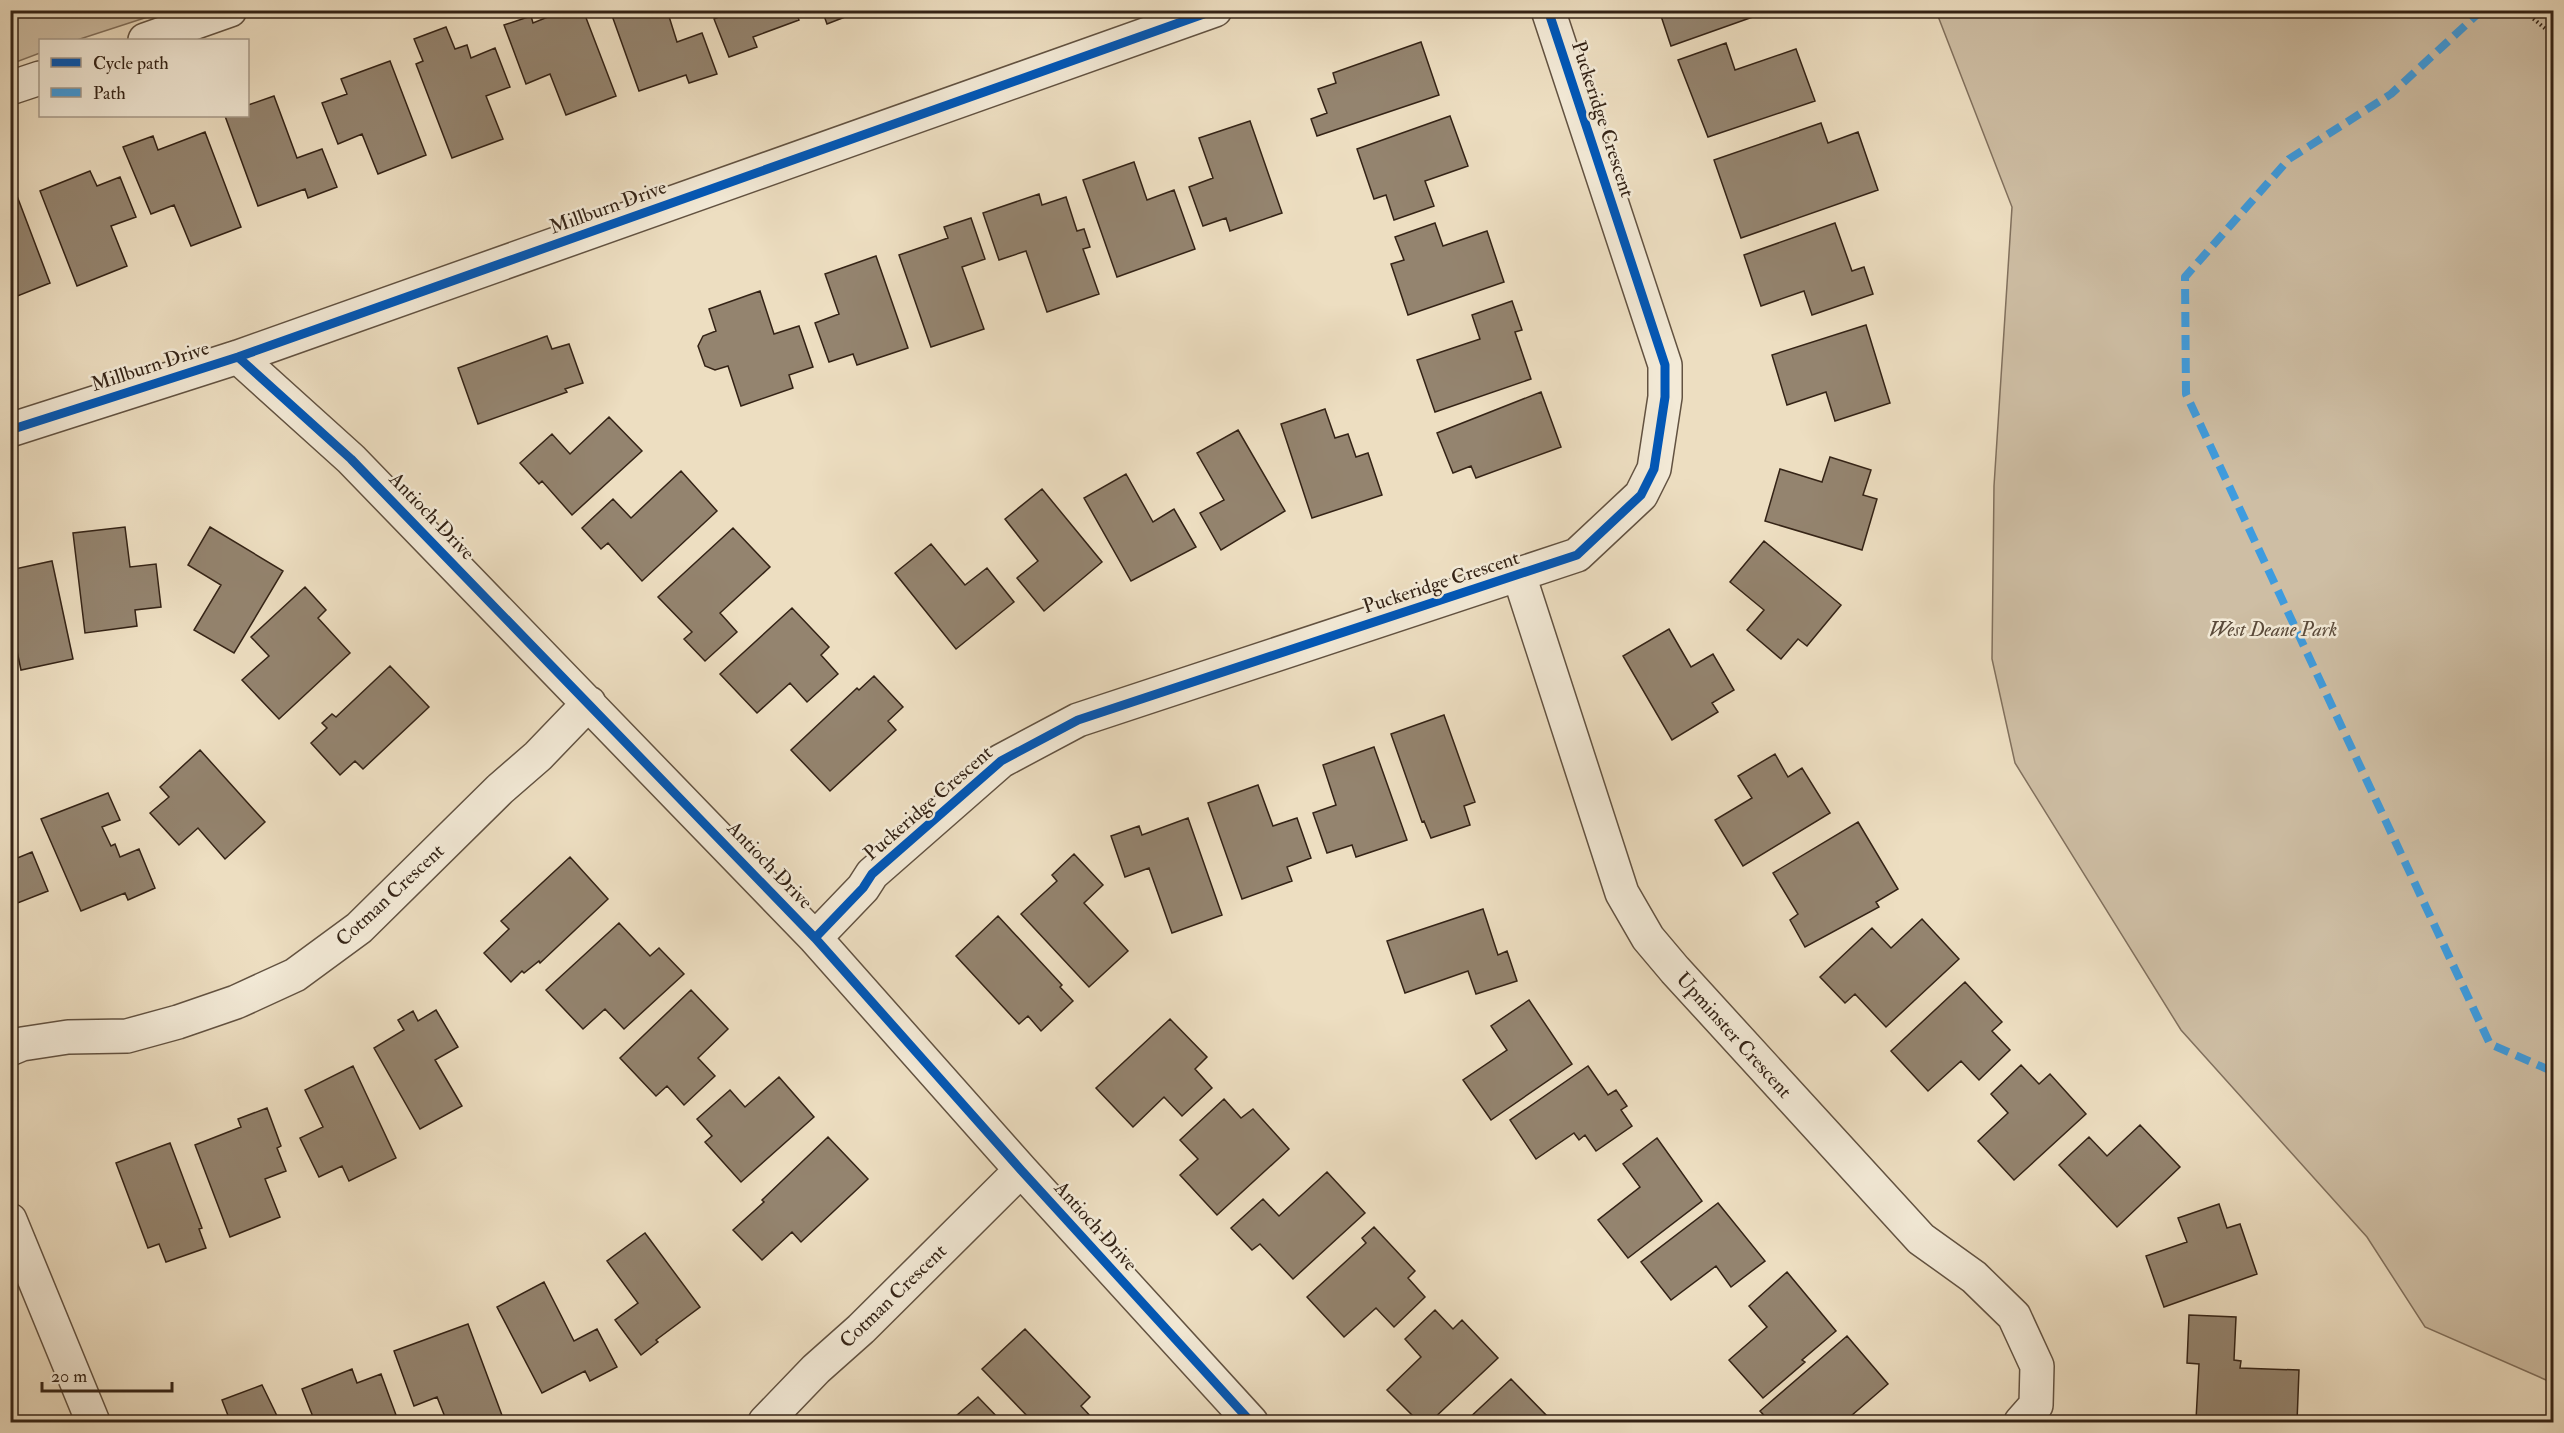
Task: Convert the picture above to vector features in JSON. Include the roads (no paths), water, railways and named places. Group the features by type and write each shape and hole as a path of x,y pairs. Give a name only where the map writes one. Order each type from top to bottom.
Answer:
{"street":[{"path":"148,39 230,10"},
{"name":"Millburn Drive","path":"10,430 238,357 1215,10"},
{"name":"Puckeridge Crescent","path":"815,938 863,888 872,874 1001,761 1068,725 1577,555 1641,495 1654,469 1665,397 1665,365 1548,10"},
{"path":"10,88 39,78"},
{"name":"Antioch Drive","path":"238,357 351,459 590,703 815,938 1021,1170 1251,1422"},
{"name":"Upminster Crescent","path":"1519,575 1622,893 1648,938 1921,1239 1974,1277 2014,1316 2037,1366 2036,1405 2021,1422"},
{"name":"Cotman Crescent","path":"10,1049 22,1044 68,1037 127,1036 178,1022 236,1002 295,975 359,928 590,703"},
{"name":"Cotman Crescent","path":"765,1422 816,1369 861,1329 1021,1170"},
{"path":"10,1220 93,1422"}],"park label":[{"name":"West Deane Park","path":"2273,629"}]}
